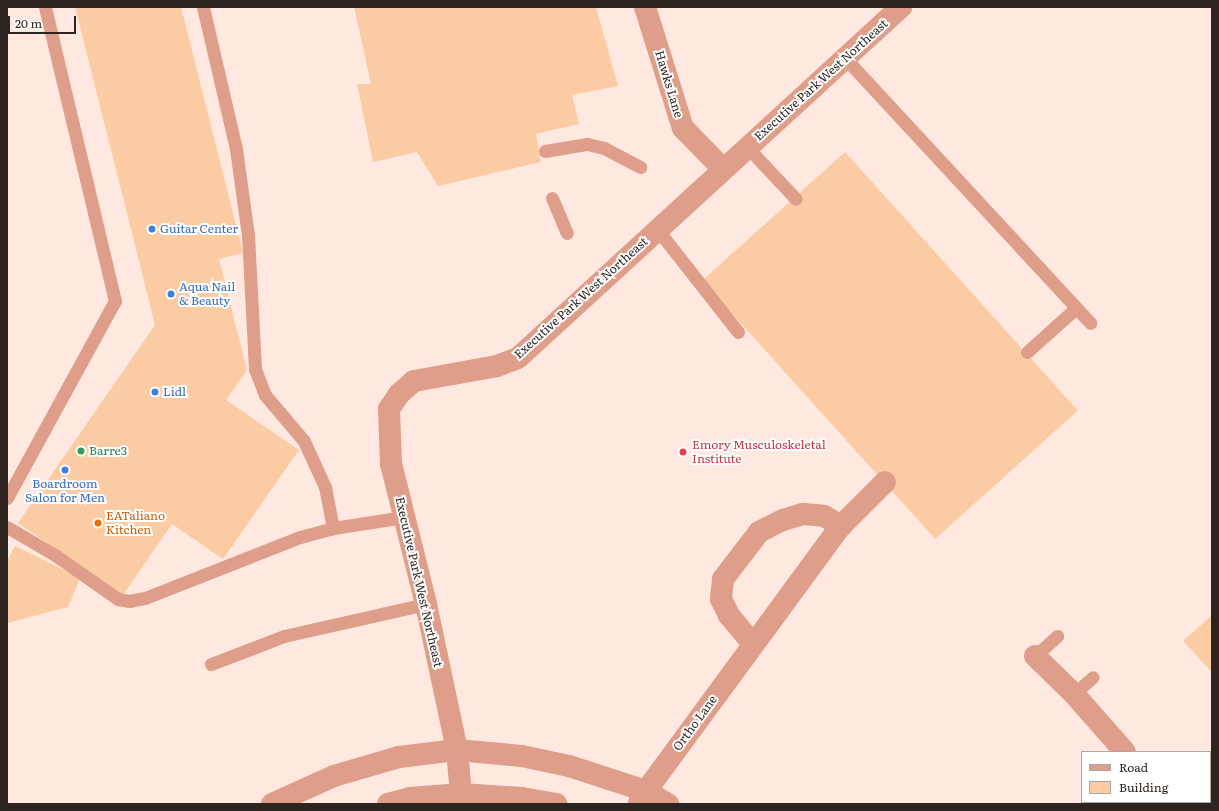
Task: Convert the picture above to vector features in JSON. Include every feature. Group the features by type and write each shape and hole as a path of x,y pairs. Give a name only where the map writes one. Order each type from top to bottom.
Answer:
{"street":[{"name":"Hawks Lane","path":"645,7 683,128 723,170"},
{"name":"Executive Park West Northeast","path":"462,794 457,750 426,604 391,464 388,433 389,409 399,394 414,381 497,366 518,358 656,229 723,170 901,7"},
{"name":"Ortho Lane","path":"642,797 841,526 885,482"},
{"path":"753,644 728,615 721,599 723,579 759,532 783,520 803,514 824,516 841,526"},
{"path":"1035,656 1074,694 1124,751"},
{"path":"277,803 334,776 399,757 457,750 522,756 569,766 642,797 668,804"},
{"path":"388,804 410,798 462,794 522,798 556,804"}],"lane":[{"path":"7,498 115,301 45,7"},
{"path":"203,7 236,149 247,227 255,369 265,395 304,441 325,486 333,528"},
{"path":"845,58 1090,323"},
{"path":"545,151 587,144 604,148 640,167"},
{"path":"747,147 796,199"},
{"path":"552,198 567,233"},
{"path":"656,229 738,332"},
{"path":"1027,352 1076,308"},
{"path":"7,527 55,555 118,599 129,601 144,598 300,537 333,528 404,517"},
{"path":"211,664 284,636 426,604"},
{"path":"1035,656 1057,636"},
{"path":"1074,694 1092,677"}],"building":[{"path":"75,7 181,7 243,253 219,259 247,370 226,400 299,450 223,559 172,524 123,595 18,523 155,325"},
{"path":"354,7 596,7 618,86 572,95 579,124 536,134 541,162 438,186 417,152 373,162 357,84 371,84"},
{"path":"845,152 1078,411 935,539 702,280"},
{"path":"15,546 80,578 68,607 7,623 7,561"},
{"path":"1212,615 1212,672 1183,641"}],"place":[{"name":"Guitar Center","path":"152,229"},
{"name":"Aqua Nail & Beauty","path":"171,294"},
{"name":"Lidl","path":"155,392"},
{"name":"Barre3","path":"81,451"},
{"name":"Emory Musculoskeletal Institute","path":"683,452"},
{"name":"Boardroom Salon for Men","path":"65,470"},
{"name":"EATaliano Kitchen","path":"98,523"}]}
